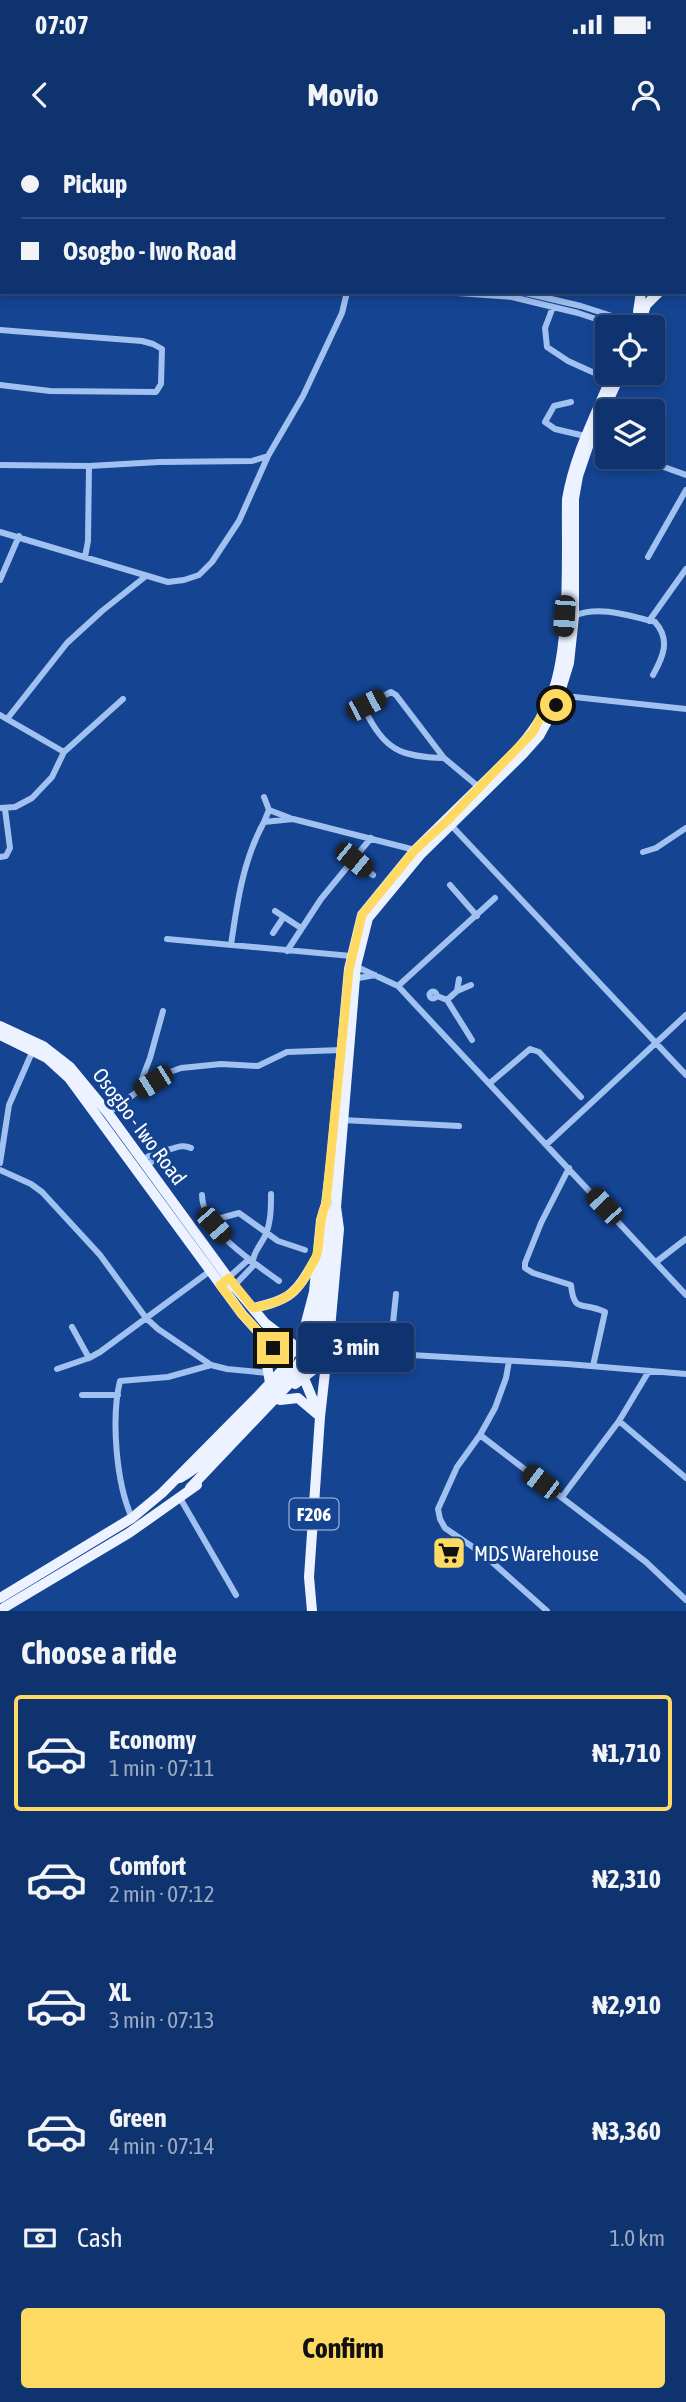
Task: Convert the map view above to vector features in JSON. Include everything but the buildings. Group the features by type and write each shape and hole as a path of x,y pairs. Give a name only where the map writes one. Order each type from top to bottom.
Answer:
{"main road":[{"path":"639,315 641,294"},
{"path":"642,315 646,305 657,294"},
{"path":"352,963 368,918 450,823 539,736 569,663 574,616 574,499 588,437 608,385"},
{"path":"1,1605 132,1518 180,1478 199,1466 296,1366 309,1344 317,1317 342,1120 352,963 362,915 415,850 450,823 533,732 556,695 561,659 567,499 571,474 615,385"},
{"path":"1,1605 15,1588 52,1573 129,1533 180,1498 304,1368 317,1346 324,1314 341,1050 352,979"},
{"name":"Osogbo - Iwo Road","path":"0,1027 52,1051 70,1067 144,1163 262,1335 288,1364"},
{"name":"Osogbo - Iwo Road","path":"0,1035 50,1060 79,1090 210,1271 253,1308 265,1322 299,1349"},
{"path":"299,1349 314,1292 322,1212 331,1205"},
{"path":"190,1488 207,1477 303,1376 313,1370 314,1359 330,1326 339,1229 331,1205"},
{"path":"253,1308 276,1303 293,1293 317,1256"},
{"name":"F206","path":"312,1611 309,1577 320,1417 330,1326"},
{"path":"262,1335 271,1378"},
{"path":"180,1478 271,1378 288,1364 290,1354 299,1349 307,1350 326,1368"},
{"path":"288,1364 293,1373 303,1376"},
{"path":"303,1376 320,1417"},
{"path":"271,1378 285,1384 284,1396"},
{"path":"284,1396 298,1398 320,1417"}],"street":[{"path":"0,532 168,582 199,575 212,562 239,521 268,456 299,404 341,313 346,294"},
{"path":"471,294 512,297 595,320"},
{"path":"530,294 606,315"},
{"path":"553,307 545,328 547,347 568,361 595,370"},
{"path":"0,330 142,341 162,349 162,384 156,391 50,391 0,386"},
{"path":"571,402 554,406 545,422 555,429 595,441"},
{"path":"0,465 89,466 252,461 268,456"},
{"path":"252,461 262,471"},
{"path":"85,557 88,541 89,466"},
{"path":"665,467 686,475"},
{"path":"648,556 686,490"},
{"path":"0,580 19,536"},
{"path":"649,621 685,572"},
{"path":"64,752 3,717 67,643 146,576"},
{"path":"574,616 582,612 627,614 658,626 664,637 665,648 653,675"},
{"path":"444,758 418,757 388,745 376,733 365,707 393,693 444,758 480,788"},
{"path":"556,695 686,709"},
{"path":"0,857 6,856 10,848 2,808 23,803 42,789 58,768 64,752 123,699"},
{"path":"231,945 247,862 269,810 264,797"},
{"path":"269,810 293,819 415,850"},
{"path":"264,822 293,819"},
{"path":"450,823 686,1075"},
{"path":"643,852 656,848 686,828"},
{"path":"287,951 321,900 371,838"},
{"path":"354,860 373,875"},
{"path":"450,885 477,916"},
{"path":"398,986 495,898"},
{"path":"275,911 302,928"},
{"path":"273,933 283,918"},
{"path":"167,939 287,951 352,963 390,980 490,1083 686,1295"},
{"path":"352,979 375,975"},
{"path":"457,991 459,979"},
{"path":"447,1000 457,991 471,985"},
{"path":"419,1008 434,996 447,1000 472,1040"},
{"path":"137,1092 163,1011"},
{"path":"547,1144 686,1015"},
{"path":"490,1083 533,1049 539,1052 581,1097"},
{"path":"0,1163 9,1105 33,1050"},
{"path":"108,1113 137,1092 181,1068 221,1064 258,1066 287,1052 341,1050"},
{"path":"0,1103 9,1105"},
{"path":"342,1120 458,1126"},
{"path":"144,1163 163,1151 179,1146 191,1148"},
{"path":"569,1168 524,1263 525,1268 533,1273 571,1284 572,1301 605,1312 593,1366"},
{"path":"0,1170 31,1184 41,1192 100,1255 146,1318 158,1329 211,1365 271,1378"},
{"path":"227,1285 253,1266 252,1261 266,1233 271,1194"},
{"path":"202,1195 206,1213 214,1225 238,1250 279,1281"},
{"path":"214,1225 230,1214 239,1213 278,1241 304,1250"},
{"path":"656,1262 686,1239"},
{"path":"57,1368 89,1358 210,1271"},
{"path":"390,1352 396,1294"},
{"path":"330,1326 348,1346"},
{"path":"72,1327 89,1358"},
{"path":"314,1359 348,1346 450,1359 686,1374"},
{"path":"509,1361 502,1392 480,1435 457,1467 438,1509 445,1528 482,1554 547,1611"},
{"path":"132,1518 123,1499 117,1459 118,1395 122,1379 166,1377 211,1365"},
{"path":"562,1497 619,1421 649,1371"},
{"path":"82,1395 118,1395"},
{"path":"619,1421 686,1478"},
{"path":"480,1435 646,1562 686,1600"},
{"path":"180,1498 236,1595"}],"place":[{"name":"MDS Warehouse","path":"449,1553"}],"route":[{"path":"273,1348 220,1285 229,1278 253,1308 276,1303 293,1293 301,1284 317,1256 332,1154 349,970 362,915 415,850 447,821 533,732 552,694 560,695 556,705"}]}
